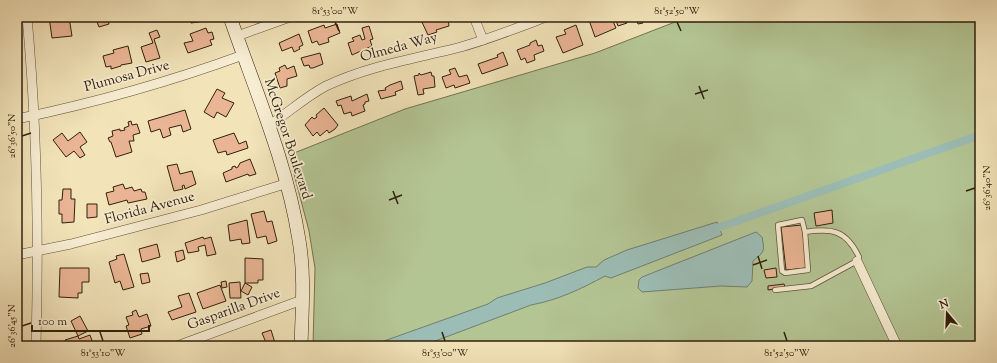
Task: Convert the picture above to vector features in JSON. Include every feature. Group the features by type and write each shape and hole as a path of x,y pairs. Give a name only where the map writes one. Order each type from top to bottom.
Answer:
{"main road":[{"name":"McGregor Boulevard","path":"230,17 288,183 299,241 302,300 301,346"}],"street":[{"path":"27,17 34,115 37,250 36,346"},
{"path":"236,36 290,17"},
{"path":"474,17 482,40"},
{"name":"Olmeda Way","path":"268,126 316,92 334,83 404,59 456,48 482,40 546,17"},
{"name":"Plumosa Drive","path":"17,119 149,87 243,55"},
{"name":"Florida Avenue","path":"17,255 71,244 201,210 288,183"},
{"path":"857,261 897,346"},
{"name":"Gasparilla Drive","path":"177,346 302,300"}],"lane":[{"path":"802,220 805,232 808,270 782,272 778,225 802,220"},
{"path":"775,290 811,286 857,261 859,257 854,247 833,230 824,229 805,232"}],"green space":[{"path":"688,17 980,17 980,346 313,346 315,268 309,231 289,155 405,109 595,53"}],"water":[{"path":"717,222 722,235 611,278 605,276 578,290 560,297 531,305 422,346 370,346 488,304 497,298 545,283 587,267 596,267 604,260 627,250"},
{"path":"756,232 762,237 763,251 753,261 752,281 747,287 721,286 642,292 638,288 639,280 642,277"}],"building":[{"path":"49,17 69,17 72,36 52,38"},
{"path":"95,17 107,17 109,24 99,27"},
{"path":"203,17 204,21 191,23 189,18"},
{"path":"380,17 393,17 381,21"},
{"path":"452,17 448,19 449,26 436,30 437,32 428,35 420,18"},
{"path":"596,17 598,20 603,17 625,17 627,23 618,26 615,18 612,19 616,28 595,37 589,20"},
{"path":"633,17 641,17 643,23 638,24 636,19"},
{"path":"337,24 340,33 328,38 329,42 319,45 317,41 312,43 308,31 324,25 325,28"},
{"path":"576,25 583,45 563,53 556,37 566,34 564,30"},
{"path":"369,26 373,39 370,40 372,46 352,55 348,43 354,41 352,38 360,35 362,40 365,39 362,28"},
{"path":"206,28 208,33 212,32 214,39 210,40 212,45 188,53 184,43 193,41 190,34"},
{"path":"157,30 160,37 154,39 160,58 146,62 141,47 153,43 149,33"},
{"path":"299,34 303,45 299,47 300,49 294,52 292,47 282,51 279,43"},
{"path":"536,40 538,46 542,45 544,51 534,55 535,60 527,63 525,58 521,60 517,50 530,45 530,43"},
{"path":"128,46 132,63 111,69 111,66 106,67 103,56 114,53 113,50"},
{"path":"503,52 508,65 482,74 478,64 498,57 497,55"},
{"path":"320,53 323,64 313,68 310,68 309,65 304,66 301,58"},
{"path":"285,65 287,69 294,66 297,76 287,79 287,86 280,88 275,73 280,71 279,68"},
{"path":"455,68 459,77 467,75 470,83 455,88 454,85 446,88 442,77 451,74 449,70"},
{"path":"431,72 432,76 434,76 435,87 423,89 424,94 418,95 414,76 419,75 419,73 421,75"},
{"path":"401,81 403,89 395,92 396,95 381,99 378,91 386,90 385,88 390,85"},
{"path":"217,89 225,93 222,98 234,103 226,117 217,112 214,118 204,112"},
{"path":"367,94 369,101 365,102 363,105 365,111 352,116 351,112 344,114 341,105 338,106 336,101 351,96 352,101"},
{"path":"324,108 338,125 329,133 327,130 320,136 317,132 313,136 305,125 312,117 314,119 317,117 316,115"},
{"path":"185,110 191,129 183,132 181,125 169,128 171,135 163,138 160,129 151,132 148,121"},
{"path":"131,121 132,125 137,124 140,133 133,135 134,141 129,141 132,152 116,157 111,142 108,138 113,136 112,131 120,129 120,131 125,130 124,128 129,126 128,122"},
{"path":"80,132 87,142 80,147 85,155 80,158 74,151 66,157 53,140 62,133 68,141"},
{"path":"234,133 239,144 246,141 248,148 227,155 226,151 218,153 213,140"},
{"path":"250,159 256,174 249,176 248,174 226,182 223,173 232,169 232,167 238,167 240,163"},
{"path":"177,164 180,174 192,171 196,184 185,189 184,185 182,186 183,189 174,191 167,166"},
{"path":"123,184 125,189 132,187 134,191 141,189 142,192 145,192 147,199 128,203 127,200 109,205 106,193 114,191 113,187"},
{"path":"63,189 71,189 71,199 75,199 74,222 62,223 62,214 59,214 59,200 62,200"},
{"path":"87,204 97,204 97,217 87,218"},
{"path":"832,210 833,223 816,226 814,213"},
{"path":"264,211 267,222 272,221 277,241 268,244 266,236 257,238 251,214"},
{"path":"247,220 250,243 242,244 241,239 230,241 228,225"},
{"path":"802,225 807,268 786,270 781,227"},
{"path":"203,237 204,239 211,237 216,254 207,256 205,245 198,247 199,251 188,253 185,243"},
{"path":"157,244 160,257 142,262 139,249"},
{"path":"183,250 185,259 177,262 175,252"},
{"path":"124,254 134,287 123,290 120,281 115,283 109,262 117,259 116,256"},
{"path":"245,258 263,259 263,280 258,280 258,283 245,283"},
{"path":"60,268 89,268 89,282 82,282 82,293 78,293 78,298 59,297"},
{"path":"776,268 777,277 766,278 764,270"},
{"path":"148,273 150,282 142,284 140,274"},
{"path":"226,281 227,287 222,288 221,282"},
{"path":"240,282 241,298 230,298 229,283"},
{"path":"245,283 252,287 248,295 241,291"},
{"path":"784,284 785,287 768,290 768,286"},
{"path":"220,285 226,301 203,309 197,293"},
{"path":"189,293 196,312 172,320 168,312 182,307 178,296"},
{"path":"136,310 139,317 147,314 151,326 141,329 142,334 130,338 126,326 129,325 126,317 133,315 132,312"},
{"path":"80,316 88,331 78,336 71,321"},
{"path":"271,330 275,343 270,344 271,346 263,346 267,345 262,333"},
{"path":"90,335 94,346 61,346 67,344 65,340 78,336 79,339"}],"waterway":[{"path":"709,231 980,135"}]}
